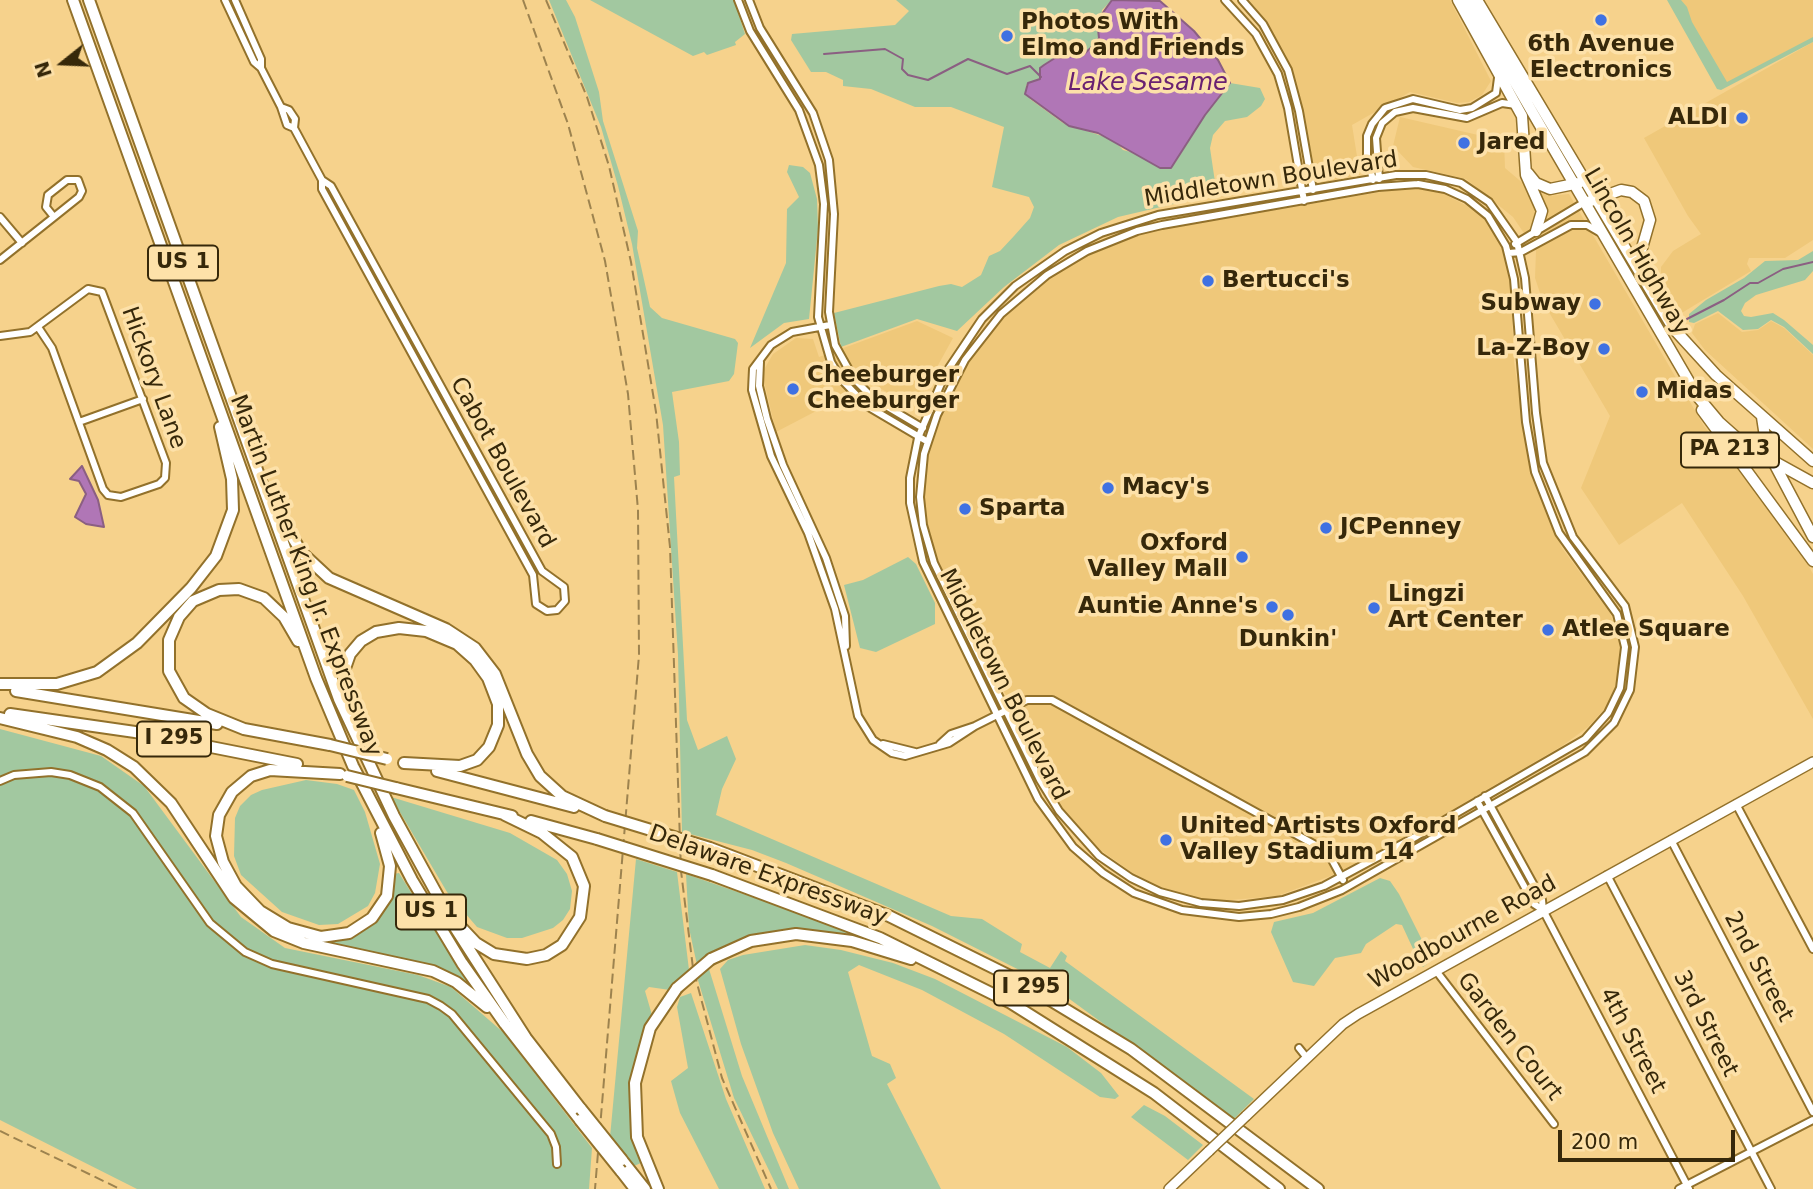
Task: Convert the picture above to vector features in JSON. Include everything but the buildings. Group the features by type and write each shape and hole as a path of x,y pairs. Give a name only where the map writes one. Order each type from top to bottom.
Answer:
{"highway":[{"name":"Martin Luther King Jr. Expressway","path":"73,0 316,678 366,795 440,926 505,1024 621,1165 645,1189"},
{"name":"Martin Luther King Jr. Expressway","path":"89,0 327,670 353,729 394,816 440,901 520,1029 581,1115"},
{"path":"97,0 111,60"},
{"path":"0,686 65,683 106,667 157,624 211,564 228,529 234,489 209,380"},
{"path":"256,465 289,534 323,573 348,588 446,629 475,648 495,674 535,769 556,792 594,813"},
{"path":"244,729 195,707 180,692 171,676 167,658 170,634 178,617 193,601 226,589 246,590 264,598 288,623 316,678"},
{"path":"353,729 345,698 343,674 350,654 361,641 383,630 409,628 435,634 457,644 480,665 494,691 499,719 495,738 481,756 466,765 446,768 404,763"},
{"name":"I 295","path":"0,686 330,745 594,813"},
{"path":"0,715 77,737 107,750 134,767 170,803 240,905 274,931 304,943 441,974 472,994 505,1024"},
{"name":"I 295","path":"0,715 209,745 343,775"},
{"path":"343,775 292,769 271,770 245,780 225,802 216,829 218,849 236,886 260,911 297,932 329,937 355,930 377,913 389,889 390,866 366,795"},
{"name":"Delaware Expressway","path":"343,775 597,839 712,875 846,924 968,980 1048,1024 1130,1076 1279,1189"},
{"name":"Delaware Expressway","path":"594,813 710,848 888,916 1012,977 1160,1069 1318,1189"},
{"path":"440,901 476,943 507,958 527,959 546,955 571,935 583,905 584,886 578,868 566,851 552,839 505,815"},
{"path":"658,1189 637,1137 635,1083 650,1028 677,988 711,959 762,938 808,934 868,944 968,980"},
{"name":"Martin Luther King Jr. Expressway","path":"621,1165 635,1189"}],"main road":[{"path":"1458,0 1516,105 1525,128 1525,167 1542,211 1535,231"},
{"name":"Lincoln Highway","path":"1467,0 1590,201 1690,349 1813,461"},
{"name":"Lincoln Highway","path":"1477,0 1579,183"},
{"path":"1525,167 1532,179 1545,188 1561,189 1579,183"},
{"path":"1590,201 1609,192 1626,190 1636,194 1646,204 1650,220 1640,261 1646,286"},
{"name":"Lincoln Highway","path":"1590,201 1606,238 1689,384 1726,429 1773,461 1813,483"},
{"name":"PA 213","path":"1689,384 1715,431 1811,556"},
{"name":"PA 213","path":"1762,417 1766,446 1813,537"},
{"name":"Woodbourne Road","path":"1169,1189 1351,1019 1813,762"}],"street":[{"name":"Cabot Boulevard","path":"225,0 254,62 261,68 281,107 289,110 295,119 294,128 322,180 331,186 542,571 564,587 565,601 557,610 547,611 536,604 533,575 322,189 322,180"},
{"name":"Cabot Boulevard","path":"235,0 261,59 261,68"},
{"path":"738,0 750,31 799,110 819,165 824,204 818,298 820,327 831,362 850,391 877,414 928,442"},
{"path":"749,0 760,28 813,114 828,160 834,214 830,325 842,361 860,386 886,409 931,432"},
{"path":"1225,0 1256,34 1278,74 1288,108 1304,201"},
{"path":"1242,0 1263,24 1288,70 1300,111 1314,199"},
{"path":"1378,187 1371,178 1367,136 1372,124 1385,108 1413,99 1460,110 1472,108 1496,93 1498,74"},
{"path":"1378,187 1380,177 1376,138 1382,123 1395,112 1413,108 1467,118 1502,103 1516,105"},
{"name":"Middletown Boulevard","path":"1426,175 1461,183 1489,202 1517,242 1521,252 1543,463 1573,537 1625,607 1634,634 1635,667 1621,713 1603,736 1585,752 1345,889 1283,911 1239,917 1189,912 1134,892 1092,864 1063,835 1038,799 919,551 909,491 918,438 945,374 982,319 1015,286 1065,251 1101,233 1146,218 1313,188 1371,178 1426,175"},
{"path":"0,260 22,243 79,197 82,191 78,180 67,180 48,195 46,207 54,217"},
{"name":"Middletown Boulevard","path":"1418,184 1459,195 1488,216 1509,253 1514,279 1528,442 1535,472 1559,533 1617,614 1625,639 1625,662 1615,701 1595,730 1572,747 1342,878 1283,900 1239,906 1190,901 1138,882 1099,856 1072,828 1040,780 930,554 920,497 928,442 952,381 988,329 1027,290 1068,261 1143,229 1314,199 1378,187 1418,184"},
{"path":"1509,253 1517,242 1590,201"},
{"path":"0,217 22,243"},
{"path":"1509,253 1521,252 1572,225 1587,225 1606,238"},
{"name":"Hickory Lane","path":"0,336 30,332 82,292 94,289 102,292 166,464 165,478 159,484 121,497 108,495 103,489 52,348 38,327"},
{"path":"830,325 784,335 771,345 760,361 761,397 778,454 826,558 845,616 846,648 858,716 877,743 900,755 915,752 940,744 951,734 975,726 1032,699 1059,703 1317,846 1331,858 1345,889"},
{"path":"79,422 143,399"},
{"path":"0,781 14,775 51,772 71,775 100,787 133,813 211,923 245,952 272,964 428,999 441,1006 452,1014 551,1134 556,1147 557,1164"},
{"name":"4th Street","path":"1485,796 1542,900 1543,910 1688,1187"},
{"name":"4th Street","path":"1477,801 1534,904 1543,910"},
{"path":"1736,804 1813,949"},
{"name":"2nd Street","path":"1671,840 1813,1112"},
{"name":"3rd Street","path":"1607,875 1771,1189"},
{"name":"Garden Court","path":"1437,972 1554,1124"},
{"path":"1299,1048 1307,1058"},
{"path":"1679,1189 1688,1187 1813,1119"}],"shaded area":[{"path":"1249,0 1450,0 1491,81 1482,95 1469,102 1457,103 1410,92 1352,125 1360,175 1317,183 1302,107 1286,55 1266,21"},
{"path":"1671,0 1813,0 1813,40 1722,86"},
{"path":"1813,42 1813,240 1785,258 1749,258 1747,264 1751,271 1680,314 1661,287 1661,267 1673,251 1701,234 1644,138"},
{"path":"1400,117 1504,141 1505,168 1525,185 1548,196 1569,194 1704,426 1798,547 1813,574 1813,719 1743,596 1682,503 1619,545 1581,488 1610,416 1543,302 1535,278 1536,251 1513,217 1466,179 1413,167 1393,146"},
{"path":"1418,186 1436,190 1477,211 1493,228 1503,245 1510,273 1514,362 1532,479 1562,548 1610,613 1621,643 1619,675 1608,705 1588,727 1562,746 1352,868 1277,896 1219,901 1180,896 1147,883 1096,847 1070,820 1032,757 1020,720 988,663 929,541 923,491 927,452 937,423 962,370 994,327 1037,286 1085,254 1143,233 1176,226"},
{"path":"1718,313 1742,332 1758,330 1771,321 1784,328 1813,355 1813,449 1705,350 1692,333 1695,324"},
{"path":"917,321 953,338 915,407 870,383 776,432 762,373 773,354 796,338 813,339 819,357"}],"green space":[{"path":"549,0 566,0 575,17 599,92 603,121 638,231 637,248 650,307 662,318 735,339 738,343 734,374 729,381 672,392 679,442 680,475 674,477 687,720 698,750 727,736 736,759 722,789 716,815 951,916 982,919 1022,944 1020,952 1050,968 1061,951 1067,956 1065,961 1254,1099 1234,1119 1053,987 932,926 786,863 752,850 682,832 678,655 663,425 632,244 618,186 601,127"},
{"path":"590,0 734,0 745,34 735,42 736,45 707,55 704,52 693,56"},
{"path":"896,0 1112,0 1102,10 1099,39 1089,52 1051,60 1040,68 1040,79 1026,85 1027,90 1030,99 1063,123 1114,140 1123,150 1142,155 1160,168 1175,163 1205,115 1230,83 1260,88 1265,99 1261,106 1247,117 1225,121 1213,135 1210,148 1216,189 1212,195 1118,217 1059,245 1004,287 957,331 917,319 841,347 834,313 939,286 951,284 962,287 981,275 989,256 1000,251 1014,236 1030,218 1034,207 1029,197 992,187 1004,127 951,107 915,107 871,89 843,86 843,80 826,72 811,72 791,40 792,34 895,25 909,11"},
{"path":"1667,0 1681,0 1687,7 1692,22 1727,82 1813,37 1813,42 1721,90 1717,89"},
{"path":"789,165 803,167 810,173 817,199 818,229 809,319 784,323 750,348 786,263 787,209 799,197 787,172"},
{"path":"1813,251 1813,271 1805,280 1756,295 1745,303 1741,311 1744,316 1751,317 1773,313 1813,345 1813,354 1784,327 1771,320 1758,329 1743,330 1718,311 1694,323 1689,322 1689,314 1706,300 1744,278 1765,261 1798,260"},
{"path":"908,557 916,564 935,603 935,624 876,652 860,648 844,585 863,580"},
{"path":"0,729 101,756 144,786 241,917 285,948 418,975 451,987 504,1033 592,1148 589,1189 137,1189 0,1120"},
{"path":"306,780 337,784 354,790 365,812 380,864 375,893 368,906 338,924 319,925 282,912 241,875 234,856 235,818 240,806 251,795 262,790"},
{"path":"391,797 510,833 557,860 567,874 572,891 570,909 563,920 553,928 522,938 507,938 477,927 447,892"},
{"path":"636,859 677,872 689,970 670,990 649,987 645,991 652,1015 638,1048 631,1082 631,1126 641,1163 634,1166 610,1137"},
{"path":"399,873 472,990 452,976 313,941 368,926 394,874"},
{"path":"686,874 824,922 874,943 784,931 697,965 689,928"},
{"path":"1380,878 1390,881 1399,894 1421,938 1427,964 1423,967 1420,964 1402,925 1396,924 1366,944 1361,953 1335,958 1314,986 1293,982 1271,932 1274,922 1313,913"},
{"path":"805,945 841,950 893,963 935,979 1067,1047 1101,1073 1119,1096 1115,1099 1100,1097 1004,1034 922,990 859,965 848,972 872,1056 890,1064 896,1078 887,1084 941,1189 799,1189 773,1133 741,1044 720,969 728,960 743,955"},
{"path":"709,969 742,1076 789,1189 778,1189 734,1098 697,977"},
{"path":"691,993 726,1099 765,1189 719,1189 680,1113 671,1081 688,1068 677,1007 680,997"},
{"path":"1144,1105 1165,1116 1203,1145 1188,1160 1131,1117"}],"water":[{"name":"Lake Sesame","path":"1112,0 1160,1 1194,31 1218,60 1230,83 1205,115 1171,168 1160,168 1098,133 1069,126 1025,94 1028,83 1040,79 1040,68 1044,65 1055,58 1083,55 1096,43 1099,38 1097,21"},
{"path":"82,466 98,500 104,527 86,524 75,517 86,494 79,481 70,479"}],"waterway":[{"path":"824,54 885,49 903,59 902,69 908,75 928,80 968,59 1007,74 1030,66 1041,77"},
{"path":"1685,320 1750,283 1758,283 1783,269 1813,262"}],"railway":[{"path":"523,0 568,124 605,261 628,394 638,510 639,655 595,1189"},
{"path":"546,0 587,97 609,166 631,262 656,412 670,547 681,871 693,968 722,1078 771,1189"},
{"path":"0,1131 120,1189"}],"place":[{"name":"6th Avenue Electronics","path":"1601,20"},
{"name":"Photos With Elmo and Friends","path":"1007,36"},
{"name":"ALDI","path":"1742,118"},
{"name":"Jared","path":"1464,143"},
{"name":"Bertucci's","path":"1208,281"},
{"name":"Subway","path":"1595,304"},
{"name":"La-Z-Boy","path":"1604,349"},
{"name":"Cheeburger Cheeburger","path":"793,389"},
{"name":"Midas","path":"1642,392"},
{"name":"Macy's","path":"1108,488"},
{"name":"Sparta","path":"965,509"},
{"name":"JCPenney","path":"1326,528"},
{"name":"Oxford Valley Mall","path":"1242,557"},
{"name":"Auntie Anne's","path":"1272,607"},
{"name":"Lingzi Art Center","path":"1374,608"},
{"name":"Dunkin'","path":"1288,615"},
{"name":"Atlee Square","path":"1548,630"},
{"name":"United Artists Oxford Valley Stadium 14","path":"1166,840"}]}
